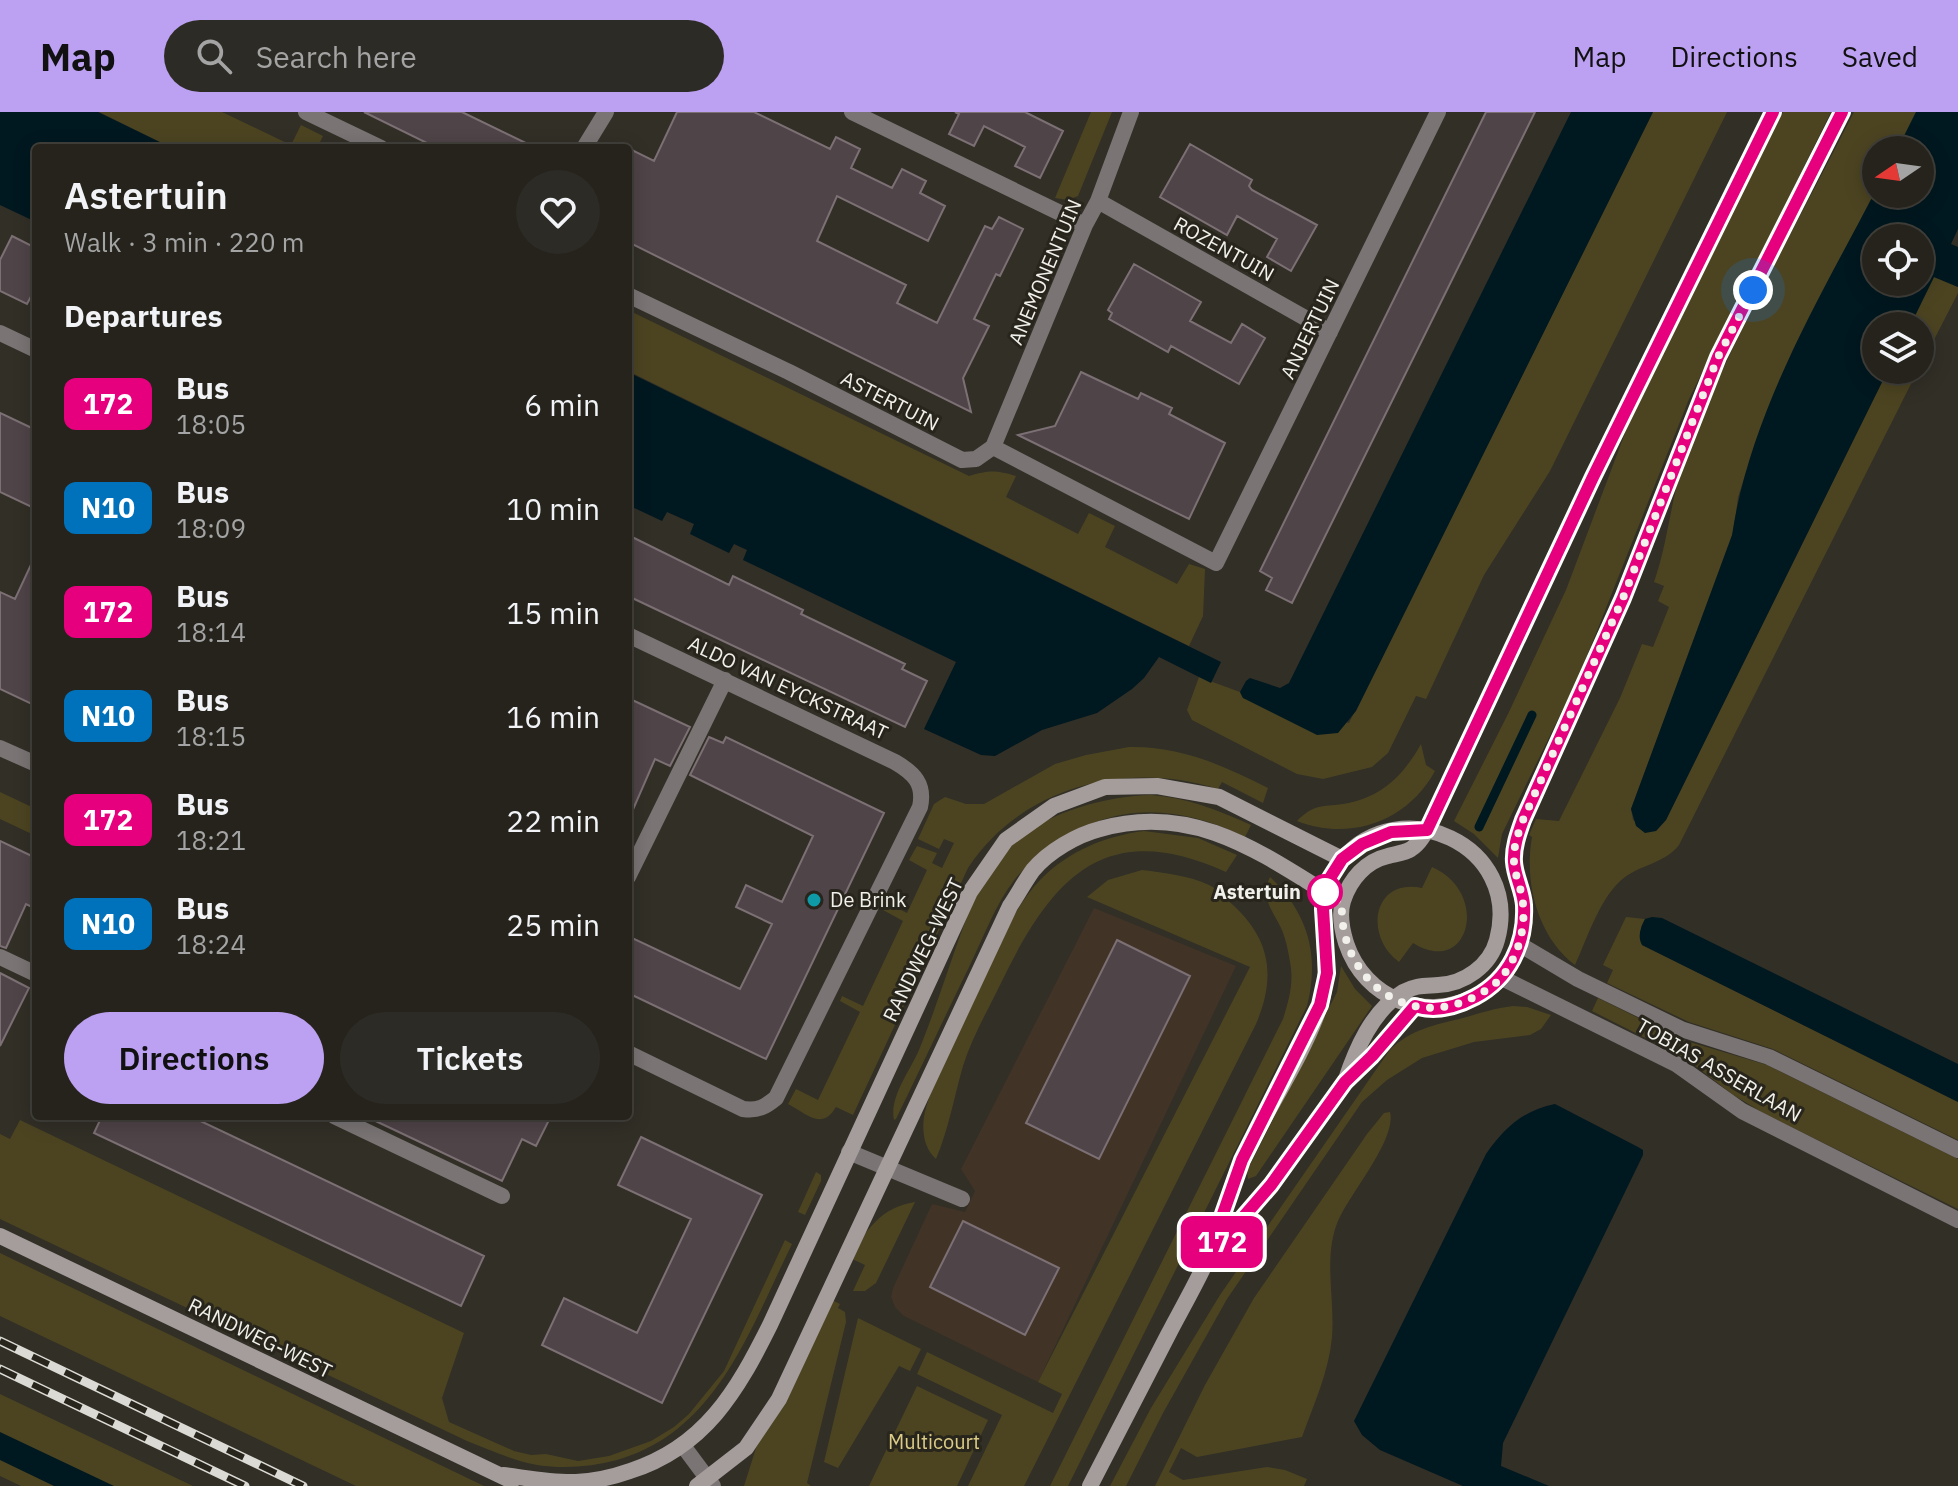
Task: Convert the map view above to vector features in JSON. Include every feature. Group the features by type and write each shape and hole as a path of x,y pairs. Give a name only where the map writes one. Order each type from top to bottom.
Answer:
{"main road":[{"path":"1773,112 1593,477 1427,830 1409,851 1374,860 1366,866 1342,903 1344,933 1358,967 1369,981 1395,998 1415,1006 1435,1009 1457,1005 1486,991 1502,978 1519,944 1524,904 1516,873 1515,848 1523,820 1623,598 1718,357 1842,112"},
{"name":"RANDWEG-WEST","path":"503,1475 560,1482 595,1480 647,1466 684,1447 724,1406 747,1371 970,892 1006,840 1054,806 1105,787 1157,786 1219,797 1342,859"},
{"path":"706,1483 746,1448 779,1399 1010,906 1035,868 1085,833 1119,824 1176,822 1229,837 1342,903"},
{"path":"1090,1486 1207,1259 1242,1160 1320,1005 1327,973 1323,924 1325,892 1330,878 1342,859 1376,837 1403,830 1427,830 1460,843 1486,865 1499,897 1498,933 1492,952 1482,966 1469,976 1439,986 1414,987 1395,998 1357,1046 1345,1082"},
{"path":"1498,933 1519,944"},
{"path":"1207,1259 1271,1185 1345,1082 1415,1006"},
{"name":"RANDWEG-WEST","path":"0,1236 503,1475 520,1486"}],"street":[{"path":"306,112 373,144"},
{"path":"586,144 606,112"},
{"path":"852,112 1085,225"},
{"name":"ANEMONENTUIN","path":"993,447 1085,225 1098,201 1131,112"},
{"name":"ANJERTUIN","path":"993,447 1216,563 1438,112"},
{"name":"ROZENTUIN","path":"1098,201 1330,332"},
{"name":"ASTERTUIN","path":"632,297 962,460 976,459 993,447"},
{"path":"0,333 32,348"},
{"name":"ALDO VAN EYCKSTRAAT","path":"632,637 909,769 922,788 920,807 783,1090 767,1106 756,1110 743,1109 632,1055"},
{"path":"632,869 725,680"},
{"path":"0,748 32,762"},
{"name":"TOBIAS ASSERLAAN","path":"1519,944 1578,979 1681,1029 1769,1057 1958,1150"},
{"path":"0,957 32,972"},
{"name":"TOBIAS ASSERLAAN","path":"1502,978 1676,1064 1742,1111 1958,1220"},
{"path":"342,1120 502,1196"},
{"path":"849,1152 962,1199"},
{"path":"684,1447 706,1483"}],"shaded area":[{"path":"1094,908 1236,966 1038,1382 904,1316 891,1297 932,1204 965,1212 975,1191 961,1169"}],"green space":[{"path":"99,112 222,112 289,144 164,144"},
{"path":"1091,112 1112,112 1078,196 1068,200 1055,198"},
{"path":"1653,112 1727,112 1550,471 1484,575 1426,699 1416,696 1388,753 1372,767 1323,779 1297,774 1192,720 1187,710 1199,677 1240,692 1243,698 1349,723"},
{"path":"1783,112 1831,112 1689,399 1579,676 1502,834 1498,858 1474,834 1454,821 1566,590 1639,396"},
{"path":"1854,112 1916,112 1904,136 1862,136 1862,208 1867,208 1795,346 1762,424 1738,497 1733,535 1631,809 1633,820 1656,831 1666,820 1881,384 1911,384 1679,845 1667,856 1632,873 1616,885 1596,918 1575,965 1551,939 1536,907 1530,872 1532,837 1529,835 1536,819 1559,821 1620,698 1642,644 1653,647 1669,607 1658,601 1664,586 1654,582 1677,484 1705,408 1745,323"},
{"path":"301,125 323,136 319,144 292,144"},
{"path":"1934,277 1958,287 1958,293 1934,340 1934,312 1917,312 1925,296 1934,296"},
{"path":"632,312 969,476 992,472 1016,476 1006,497 1078,534 1089,513 1115,526 1105,547 1177,584 1189,564 1205,569 1203,616 1189,646 632,373"},
{"path":"1421,744 1426,765 1435,771 1410,803 1393,814 1357,828 1317,827 1297,821 1313,809 1357,801 1380,791 1407,766"},
{"path":"1129,747 1184,753 1218,765 1268,788 1263,803 1222,782 1218,789 1183,781 1148,778 1113,780 1079,787 1047,799 1017,817 991,840 968,868 853,1115 836,1107 825,1118 814,1118 788,1104 796,1089 818,1100 860,1012 840,1001 842,996 863,1006 903,921 883,910 887,903 907,913 927,870 909,860 917,846 937,853 932,863 942,868 954,843 944,839 939,849 918,839 934,804 945,797 966,804 984,804 1055,764"},
{"path":"0,792 32,807 32,834 0,819"},
{"path":"1151,795 1202,806 1251,825 1245,837 1194,818 1143,812 1094,823 1046,851 1015,879 996,910 894,1120 897,1093 926,1033 968,914 1001,856 1020,837 1054,817 1094,803"},
{"path":"1144,831 1198,838 1237,855 1226,872 1183,857 1147,851 1115,855 1087,868 1062,887 1020,946 976,1034 963,1066 936,1159 928,1148 923,1128 930,1095 1019,907 1041,879 1063,860 1102,841"},
{"path":"1432,867 1450,879 1462,895 1467,912 1466,928 1459,941 1448,950 1432,951 1413,943 1399,962 1381,938 1379,912 1392,892 1405,887 1422,888"},
{"path":"1142,870 1209,885 1246,918 1262,946 1266,960 1268,975 1262,1007 1024,1486 968,1486 1002,1415 917,1374 927,1352 1053,1413 1062,1394 1038,1382 1250,967 1087,897 1108,880"},
{"path":"1270,877 1294,905 1308,936 1312,969 1307,1006 1068,1486 1050,1486 1283,1019 1290,991 1291,969 1285,937 1268,901 1266,890"},
{"path":"1626,917 1645,919 1641,927 1642,945 1958,1102 1958,1140 1773,1049 1689,1022 1607,983 1613,970 1603,965"},
{"path":"1341,966 1355,989 1372,1006 1256,1176 1248,1179 1247,1171 1337,992"},
{"path":"1598,998 1683,1040 1767,1065 1958,1159 1958,1209 1763,1113 1685,1058 1592,1011"},
{"path":"1513,1006 1551,1015 1541,1029 1530,1035 1474,1042 1422,1058 1387,1080 1362,1102 1227,1299 1126,1486 1110,1486 1151,1408 1220,1295 1389,1051 1423,1029"},
{"path":"1390,1112 1387,1136 1344,1209 1334,1235 1330,1263 1333,1322 1330,1350 1302,1437 1197,1457 1181,1448 1169,1472 1183,1480 1267,1467 1307,1479 1304,1486 1155,1486 1205,1385 1254,1298 1367,1134 1384,1113"},
{"path":"20,1120 464,1333 442,1398 449,1422 514,1451 531,1455 546,1454 578,1461 609,1456 651,1441 674,1427 689,1414 724,1371 785,1240 792,1244 745,1342 705,1402 681,1426 652,1446 617,1460 577,1467 537,1465 467,1441 0,1219 0,1134 10,1139"},
{"path":"816,1172 821,1175 821,1181 805,1215 798,1212"},
{"path":"915,1202 876,1283 865,1291 853,1291 865,1265 850,1258 862,1238 884,1215"},
{"path":"0,1253 484,1486 356,1486 0,1316"},
{"path":"830,1299 840,1304 838,1308 845,1312 846,1322 807,1483 811,1486 744,1486 756,1448"},
{"path":"858,1318 921,1349 910,1371 899,1366 838,1468 824,1462"},
{"name":"Multicourt","path":"917,1386 988,1420 957,1486 869,1486"},
{"path":"0,1394 193,1486 21,1486 0,1476"}],"water":[{"path":"0,112 98,112 164,144 32,144 32,220 0,205"},
{"path":"1571,112 1653,112 1356,711 1338,733 1317,735 1243,698 1240,692 1250,678 1280,688 1289,683"},
{"path":"1916,112 1958,112 1958,229 1951,244 1958,247 1958,287 1934,277 1934,224 1862,224 1862,296 1925,296 1917,312 1862,312 1862,384 1881,384 1666,820 1656,831 1645,833 1636,826 1631,809 1732,535 1754,444 1810,314 1866,208 1934,208 1934,136 1904,136"},
{"path":"632,374 1221,662 1211,683 1159,657 1132,689 1097,713 1042,730 995,756 981,755 924,729 956,662 743,560 747,550 734,544 729,553 690,534 694,524 667,512 662,521 632,507"},
{"path":"1662,918 1958,1064 1958,1102 1642,945 1641,928 1645,919"},
{"path":"1555,1104 1638,1147 1643,1150 1643,1155 1503,1443 1501,1466 1549,1486 1463,1486 1380,1450 1362,1435 1354,1421 1486,1154 1500,1136 1524,1116"},
{"path":"0,1432 114,1486 54,1486 0,1460"}],"building":[{"path":"364,112 462,112 528,144 429,144"},
{"path":"677,112 754,112 830,149 836,137 860,149 851,168 892,188 902,169 926,181 920,193 945,206 928,241 837,196 817,241 906,285 897,303 937,323 985,226 992,229 999,217 1023,229 974,319 989,326 963,378 971,412 632,244 632,150 654,161"},
{"path":"955,112 1025,112 1063,131 1040,178 1015,166 1025,147 984,126 974,146 949,134 959,114"},
{"path":"1486,112 1535,112 1292,603 1266,590 1272,578 1260,571"},
{"path":"1190,144 1252,180 1249,186 1252,190 1317,225 1291,271 1267,257 1277,239 1237,216 1227,235 1160,197"},
{"path":"12,236 32,246 32,295 27,304 0,291 0,260"},
{"path":"1134,264 1201,302 1190,321 1231,343 1242,324 1265,338 1239,384 1171,346 1168,352 1109,319 1112,313 1108,310"},
{"path":"1081,372 1138,399 1141,393 1172,408 1169,414 1225,443 1189,519 1018,435 1055,426"},
{"path":"0,413 32,428 32,507 0,492"},
{"path":"632,537 729,585 733,576 803,610 801,614 905,664 902,669 927,681 905,727 632,598"},
{"path":"32,563 32,704 0,689 0,592 15,599"},
{"path":"632,700 690,727 670,766 655,759 632,812"},
{"name":"De Brink","path":"709,737 723,743 726,737 884,813 766,1059 632,995 632,938 740,989 772,924 736,907 746,885 782,902 813,836 690,775"},
{"path":"0,841 32,856 32,907 26,904 6,948 0,946"},
{"path":"1117,940 1190,976 1099,1159 1026,1123"},
{"path":"0,973 29,988 0,1046"},
{"path":"100,1120 198,1120 484,1256 461,1306 94,1133"},
{"path":"373,1120 549,1120 536,1146 522,1139 502,1181"},
{"path":"641,1137 762,1195 662,1403 542,1345 564,1298 637,1333 691,1219 618,1185"},
{"path":"963,1221 1059,1268 1025,1335 930,1287"}],"waterway":[{"path":"1479,827 1532,715"}],"railway":[{"path":"0,1341 303,1486"},
{"path":"0,1369 245,1486"}],"bus line":[{"name":"172","path":"1773,112 1593,477 1427,830 1403,830 1376,837 1342,859 1330,878 1323,909 1327,973 1320,1005 1242,1160 1207,1259 1271,1185 1345,1082 1415,1006 1435,1009 1457,1005 1486,991 1508,969 1519,944 1523,923 1524,904 1514,863 1523,820 1623,598 1718,357 1842,112"}],"place":[{"name":"Astertuin","path":"1325,892"},
{"name":"De Brink","path":"814,900"}],"route":[{"path":"1325,892 1342,903 1344,933 1358,967 1382,991 1405,1003 1423,1009 1447,1008 1486,991 1502,978 1519,944 1523,923 1524,904 1514,863 1523,820 1623,598 1718,357 1753,290"}]}
